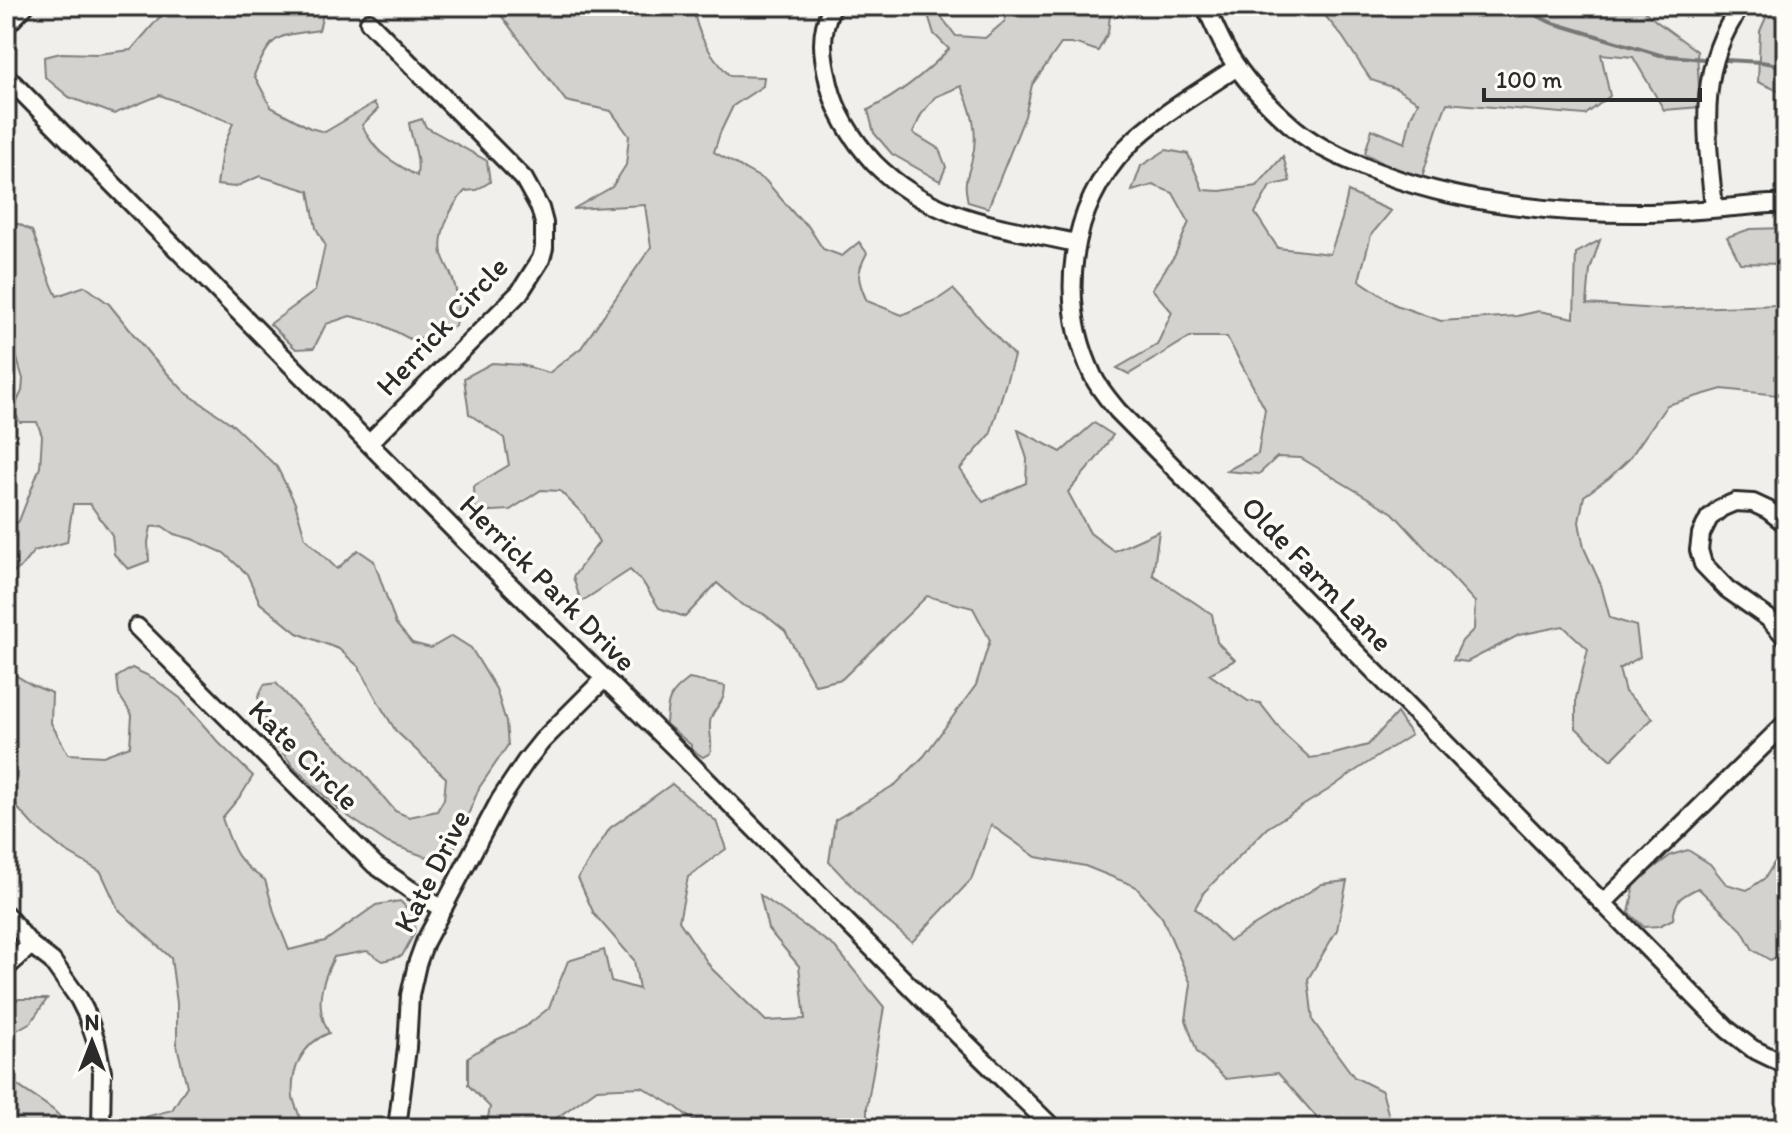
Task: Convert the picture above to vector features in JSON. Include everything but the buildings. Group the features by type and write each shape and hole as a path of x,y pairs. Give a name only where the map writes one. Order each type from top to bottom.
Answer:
{"street":[{"path":"6,26 25,6"},
{"path":"832,6 822,36 824,65 832,95 843,121 860,148 890,178 916,197 964,219 1076,243"},
{"path":"1205,6 1237,67 1296,130 1336,156 1398,179 1462,196 1576,212 1651,213 1786,204"},
{"path":"1714,208 1706,122 1707,91 1721,40 1741,6"},
{"name":"Herrick Circle","path":"369,22 524,179 540,208 544,223 544,248 541,259 520,292 369,443"},
{"name":"Olde Farm Lane","path":"1237,67 1146,129 1113,163 1088,206 1076,243 1072,293 1078,338 1093,376 1118,411 1728,1030 1753,1049 1786,1065"},
{"name":"Herrick Park Drive","path":"6,76 1053,1128"},
{"path":"1786,524 1753,503 1735,502 1709,518 1701,534 1699,550 1703,564 1727,589 1768,618 1786,637"},
{"name":"Kate Circle","path":"137,627 375,865 443,909"},
{"name":"Kate Drive","path":"397,1128 410,995 425,942 500,800 526,761 604,679"},
{"path":"1604,902 1786,723"},
{"path":"6,915 31,945 59,969 87,1015 102,1072 101,1128"},
{"path":"6,968 31,945"}],"shaded area":[{"path":"164,6 325,6 319,30 278,39 260,61 254,75 271,107 310,128 325,132 374,103 378,109 362,125 367,135 385,156 417,176 417,155 409,123 422,119 426,127 487,161 490,182 476,190 465,191 451,212 442,237 442,254 453,279 457,299 455,326 438,336 410,339 379,323 350,316 326,324 314,348 296,349 270,324 315,291 325,245 316,228 309,191 260,176 235,187 217,185 222,151 233,123 160,95 114,114 69,97 45,77 44,57 61,53 98,54 131,50 165,11"},
{"path":"494,6 693,6 706,44 730,76 764,77 763,86 733,106 714,152 766,181 808,226 823,249 842,256 859,242 867,253 859,277 867,301 902,315 953,289 1014,356 990,435 960,469 983,502 1026,483 1027,459 1018,430 1061,452 1094,423 1113,435 1068,492 1090,533 1114,551 1159,531 1153,575 1212,614 1217,642 1235,660 1209,674 1248,701 1260,703 1285,735 1310,758 1368,745 1397,713 1411,735 1267,828 1204,892 1195,908 1229,941 1322,884 1347,881 1337,930 1308,979 1313,1021 1354,1077 1382,1091 1392,1128 1326,1128 1278,1073 1226,1079 1197,1052 1186,1020 1191,984 1162,917 1135,886 1085,866 1036,857 991,825 971,880 912,942 875,911 829,862 835,820 896,784 924,756 976,685 990,640 973,608 927,596 842,679 815,685 785,631 764,614 742,605 717,583 685,617 659,608 644,584 630,570 581,602 573,577 599,542 584,515 560,491 541,490 510,510 475,512 474,486 509,465 504,438 469,414 464,378 492,363 522,365 549,373 581,348 651,247 645,205 573,209 612,187 626,165 629,136 611,111 566,101"},
{"path":"1008,6 1111,6 1108,33 1098,51 1077,44 1061,44 1032,85 1025,116 988,208 968,202 966,184 974,149 974,131 961,86 935,97 921,115 913,133 939,149 946,167 940,181 892,154 874,133 868,110 912,83 949,49 934,34 927,11 936,10 956,36 985,38 1005,21"},
{"path":"1317,6 1638,6 1697,51 1700,107 1664,110 1633,57 1601,54 1610,96 1585,115 1447,103 1422,177 1390,167 1365,153 1372,129 1405,143 1418,102 1395,88 1371,80 1342,36"},
{"path":"1771,6 1786,6 1786,94 1758,82 1760,31"},
{"path":"1166,150 1188,154 1203,190 1220,191 1257,186 1283,156 1290,181 1270,186 1255,213 1278,248 1330,254 1348,192 1391,211 1371,235 1359,280 1396,305 1441,321 1517,316 1539,311 1574,318 1576,253 1600,240 1590,270 1587,304 1657,309 1779,305 1781,264 1740,263 1727,237 1750,229 1786,228 1786,396 1722,389 1667,405 1629,459 1584,496 1579,522 1584,548 1601,585 1610,618 1636,626 1640,657 1619,669 1625,692 1653,718 1611,760 1576,728 1576,698 1588,649 1563,626 1519,635 1467,662 1453,660 1462,641 1474,629 1475,602 1393,513 1301,458 1277,457 1259,474 1226,471 1258,454 1265,409 1227,337 1190,337 1129,374 1117,368 1157,345 1172,312 1152,289 1175,255 1189,222 1173,193 1153,185 1132,191 1141,166"},
{"path":"6,224 19,224 32,231 57,296 85,286 109,304 185,392 232,424 277,467 295,503 305,538 337,569 358,550 374,561 396,624 412,643 431,648 452,636 471,648 496,689 506,722 508,745 479,788 455,847 426,857 388,843 339,810 294,767 279,748 258,697 264,685 276,683 360,769 395,811 409,817 437,811 444,799 446,778 396,731 359,667 339,649 297,633 260,603 247,574 224,553 174,534 162,526 151,527 149,561 128,569 114,554 112,535 90,504 73,504 67,542 34,551 20,568 6,578 6,529 19,521 40,467 42,436 37,422 20,422 13,410 22,391 23,379 11,338 6,335"},
{"path":"6,658 12,673 52,693 51,723 68,754 103,756 130,746 132,715 119,695 117,677 132,668 153,678 180,698 253,776 222,818 237,854 265,880 289,950 325,941 376,905 400,901 415,916 414,934 402,956 383,961 367,951 334,957 321,995 324,1023 329,1033 305,1051 294,1077 293,1097 304,1128 141,1128 145,1117 172,1110 187,1086 177,1046 177,1003 171,958 118,909 101,872 65,851 32,824 6,795"},
{"path":"689,679 725,686 710,722 710,753 703,757 666,724 670,698"},
{"path":"672,784 716,821 726,849 688,877 679,921 712,969 766,1021 805,1019 799,966 768,929 760,895 835,947 884,1007 867,1107 867,1128 703,1128 642,1087 597,1089 546,1128 486,1128 490,1107 468,1085 468,1057 525,1027 549,1008 568,961 604,950 611,981 639,989 634,960 594,914 578,878 610,828"},
{"path":"1688,850 1710,864 1726,884 1747,890 1765,878 1774,863 1786,854 1786,953 1770,960 1753,950 1742,930 1698,888 1680,899 1673,919 1659,926 1644,927 1629,913 1635,882 1671,855"},
{"path":"19,999 47,999 31,1022 6,1036 6,1004"},
{"path":"6,1074 20,1088 56,1113 66,1128 6,1128"}],"waterway":[{"path":"1513,6 1550,22 1660,55 1703,59"},
{"path":"1726,60 1786,66"}]}
